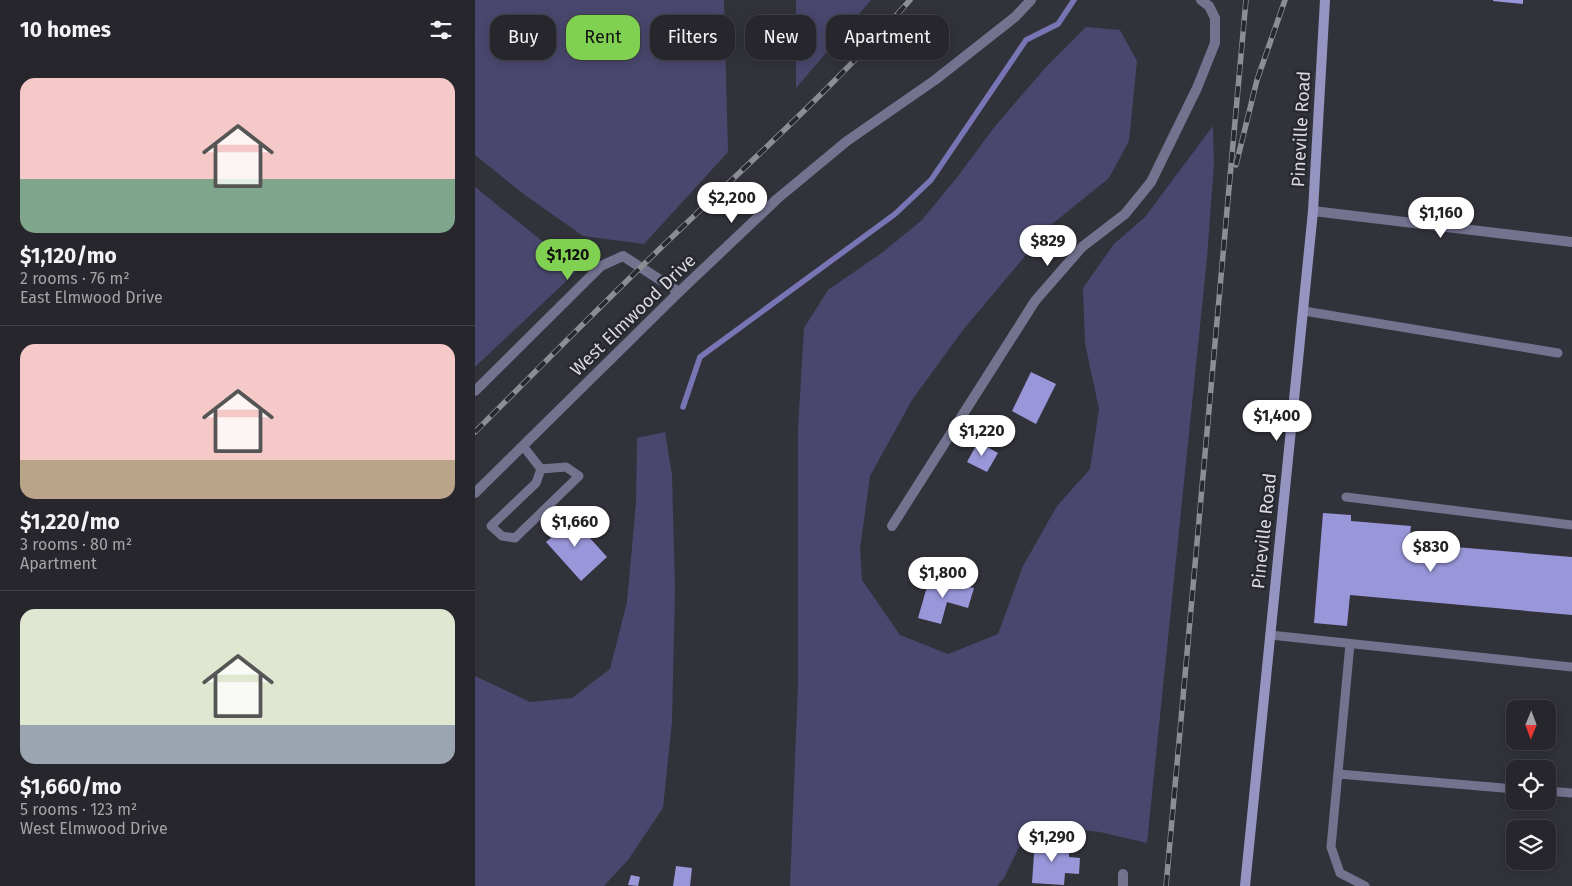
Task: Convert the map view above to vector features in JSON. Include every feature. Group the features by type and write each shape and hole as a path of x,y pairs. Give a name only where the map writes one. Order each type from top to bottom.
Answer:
{"main road":[{"name":"Pineville Road","path":"1245,886 1313,211 1325,0"}],"street":[{"name":"West Elmwood Drive","path":"475,493 679,292 777,199 847,141 935,80 1015,17 1031,0"},
{"path":"892,526 1035,301 1082,247 1125,214 1151,182 1197,88 1215,43 1215,18 1209,6 1201,0"},
{"path":"1313,211 1572,242"},
{"path":"475,390 601,266 623,256 679,292"},
{"path":"1123,874 1123,886"}],"lane":[{"path":"1303,311 1558,353"},
{"path":"523,446 541,469"},
{"path":"566,468 579,476 515,538 502,536 491,526 536,483 541,469 566,468"},
{"path":"1346,497 1572,525"},
{"path":"1270,635 1572,667"},
{"path":"1350,644 1331,847 1340,873 1365,886"},
{"path":"1338,774 1506,787"},
{"path":"1556,792 1572,793"}],"shaded area":[{"path":"475,0 724,0 724,15 650,15 650,60 726,60 728,152 644,244 583,236 525,195 475,155"},
{"path":"796,0 871,0 858,15 826,15 826,53 796,88 796,60 816,60 816,15 796,15"},
{"path":"1086,27 1120,30 1137,61 1129,141 1109,178 1051,225 963,330 912,400 870,476 860,549 862,580 900,635 948,654 998,634 1023,566 1057,506 1090,469 1099,409 1085,343 1083,288 1114,244 1145,217 1213,126 1214,164 1207,258 1147,843 1100,832 1057,827 1022,841 1004,878 997,886 790,886 798,684 798,429 804,328 828,290 883,252 922,220 996,125 1046,67"},
{"path":"475,187 578,270 475,367"},
{"path":"665,432 672,475 675,589 672,722 663,808 628,860 604,886 475,886 475,676 530,702 572,698 610,669 627,602 636,503 637,438"}],"building":[{"path":"1523,0 1523,4 1493,1"},
{"path":"1031,372 1056,384 1036,424 1012,411"},
{"path":"978,442 998,453 987,472 967,462"},
{"path":"1323,513 1351,515 1351,521 1411,526 1409,543 1572,557 1572,615 1350,595 1347,626 1314,623"},
{"path":"562,518 567,523 572,518 607,557 581,581 546,542 551,538 546,533"},
{"path":"930,576 974,588 968,608 947,602 941,624 918,618"},
{"path":"1035,839 1060,841 1060,850 1069,851 1069,857 1080,858 1079,874 1065,873 1064,885 1032,883"},
{"path":"676,866 692,868 690,886 673,886"},
{"path":"631,875 640,877 638,886 628,885"}],"waterway":[{"path":"683,407 700,357 895,214 931,180 1026,40 1058,24 1074,0"}],"railway":[{"path":"475,432 638,270 831,84 910,0"},
{"path":"1166,886 1246,0"},
{"path":"1236,165 1257,80 1285,0"}]}
